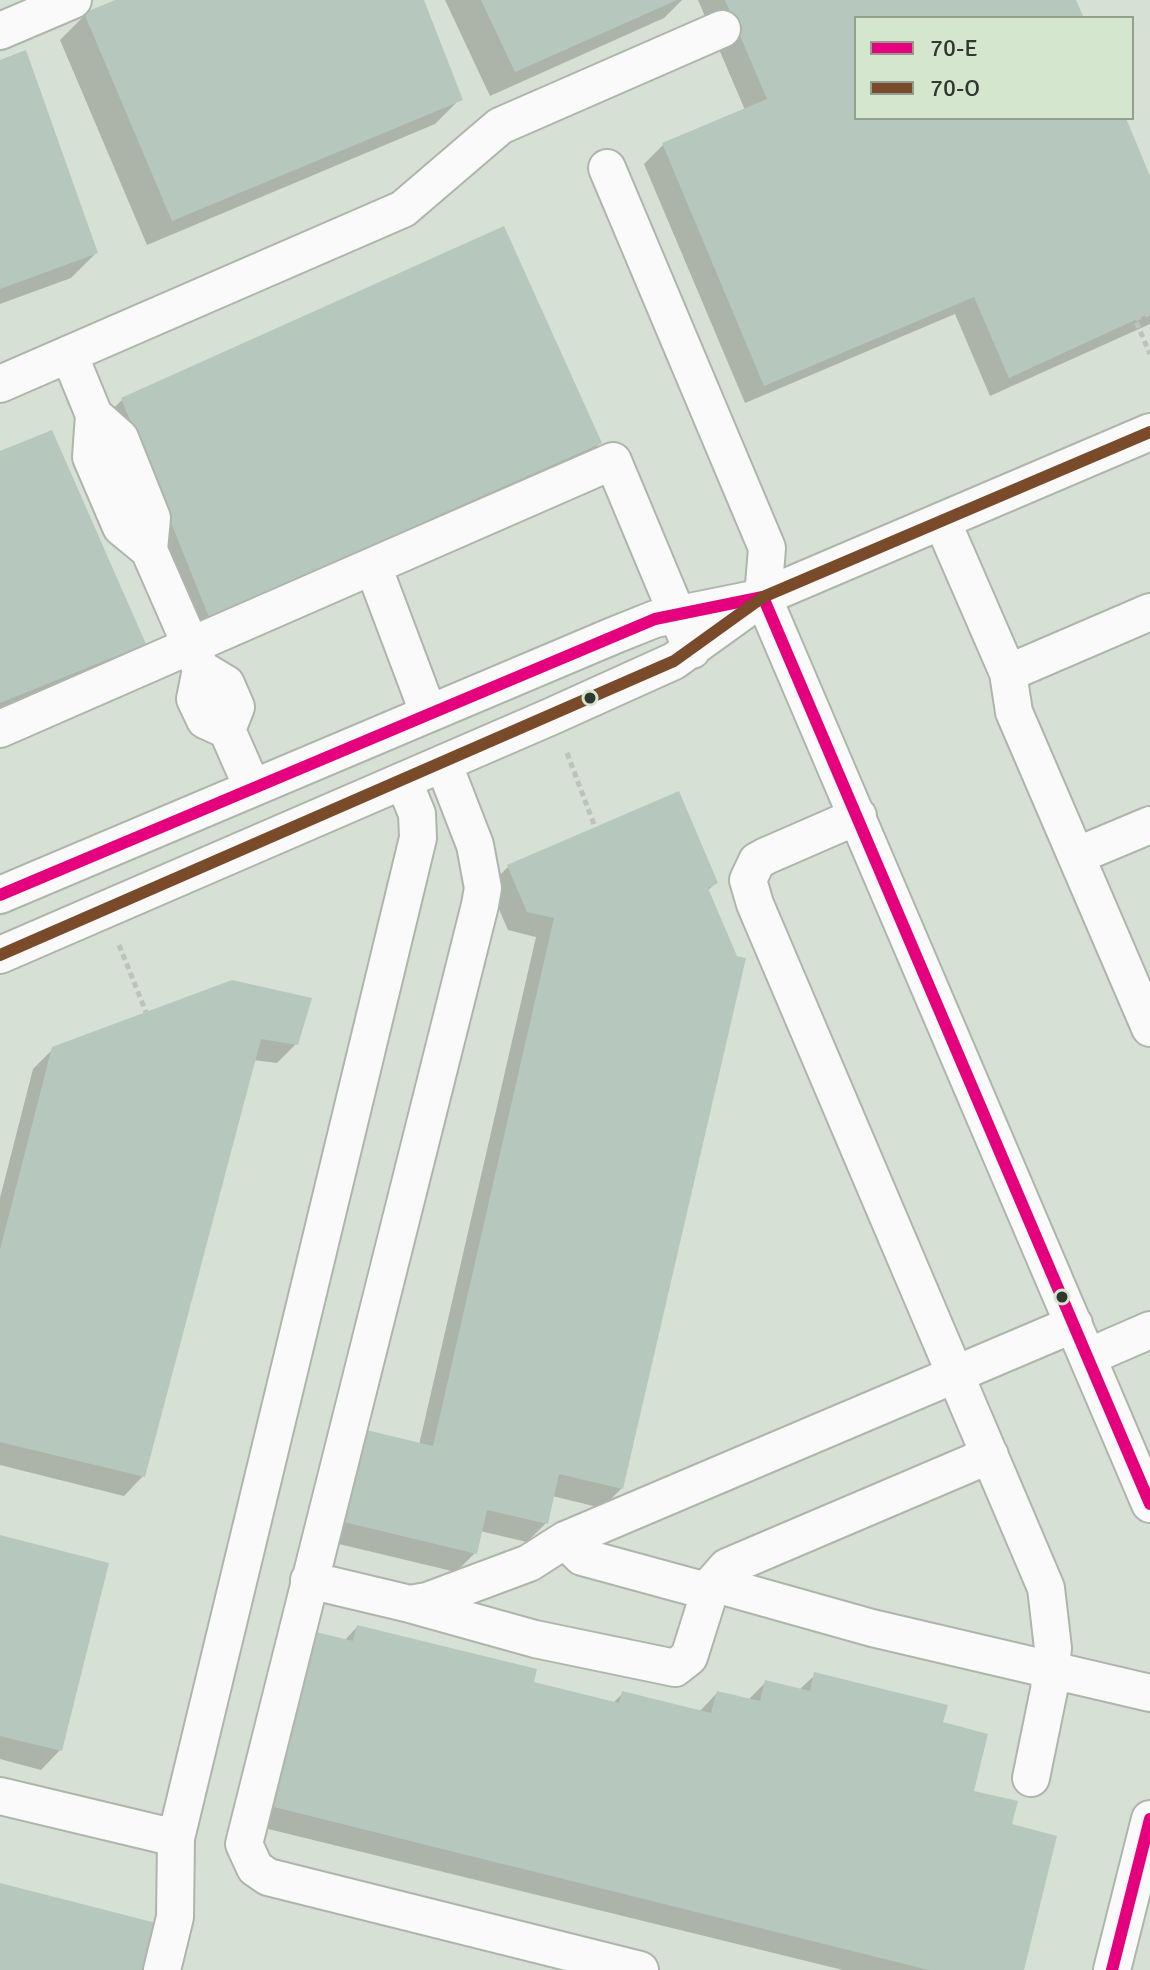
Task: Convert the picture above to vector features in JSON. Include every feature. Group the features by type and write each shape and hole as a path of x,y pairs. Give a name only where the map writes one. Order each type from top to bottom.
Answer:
{"street":[{"path":"0,31 52,4"},
{"path":"0,384 403,209 500,126 722,29"},
{"path":"607,168 767,548 763,597 1150,1504"},
{"path":"69,354 94,415 120,438 152,518 149,550 196,658 195,699 205,720 227,730 252,787"},
{"path":"0,895 641,624 763,597 1150,432"},
{"path":"0,729 196,658 373,566 613,461 692,650"},
{"path":"942,521 1008,673 1014,712 1150,1028"},
{"path":"373,566 428,712"},
{"path":"0,955 444,765 692,650 763,597"},
{"path":"1008,673 1150,612"},
{"path":"444,765 475,845 483,888 480,905 244,1844 255,1868 268,1877 640,1970"},
{"path":"162,1970 175,1917 176,1838 418,838 417,814 404,782"},
{"path":"858,816 757,861 748,880 760,918 1046,1588 1053,1630 1051,1670 1031,1778"},
{"path":"1076,856 1150,825"},
{"path":"410,1604 427,1601 529,1563 565,1540 1074,1324"},
{"path":"1088,1357 1150,1330"},
{"path":"309,1580 535,1639 675,1668 689,1657 710,1589 717,1574 727,1567 990,1455"},
{"path":"565,1540 582,1557 710,1589 726,1587 872,1628 1150,1693"},
{"path":"0,1796 176,1838"},
{"path":"1112,1970 1150,1819"}],"path":[{"path":"1150,313 1135,319 1150,354"},
{"path":"567,753 595,827"},
{"path":"119,945 146,1012"}],"building":[{"path":"115,0 424,0 463,100 172,221 84,13"},
{"path":"481,0 677,0 515,72"},
{"path":"725,0 1076,0 1083,16 854,16 854,120 1127,120 1150,176 1150,313 1009,378 974,297 764,386 662,143 767,99"},
{"path":"26,50 98,253 0,289 0,60"},
{"path":"504,226 602,443 209,617 121,398"},
{"path":"52,430 146,644 0,703 0,451"},
{"path":"679,791 718,883 708,888 737,956 746,958 623,1489 559,1474 548,1524 487,1510 477,1554 336,1520 358,1428 433,1446 554,918 527,912 507,865"},
{"path":"232,980 312,998 298,1045 261,1039 145,1477 0,1442 0,1250 52,1047"},
{"path":"0,1535 109,1563 62,1751 0,1736"},
{"path":"357,1625 537,1669 534,1682 619,1703 622,1691 711,1713 717,1691 760,1701 765,1680 810,1691 814,1672 948,1705 943,1722 988,1734 974,1791 1018,1801 1012,1824 1057,1836 1024,1970 929,1970 270,1806 312,1631 353,1641"},
{"path":"0,1883 160,1924 149,1970 0,1970"}],"transit line":[{"name":"70-O","path":"0,955 674,661 763,597 1150,432"},
{"name":"70-E","path":"0,895 655,619 763,597 1150,1504"},
{"name":"70-E","path":"1112,1970 1150,1819"}]}
